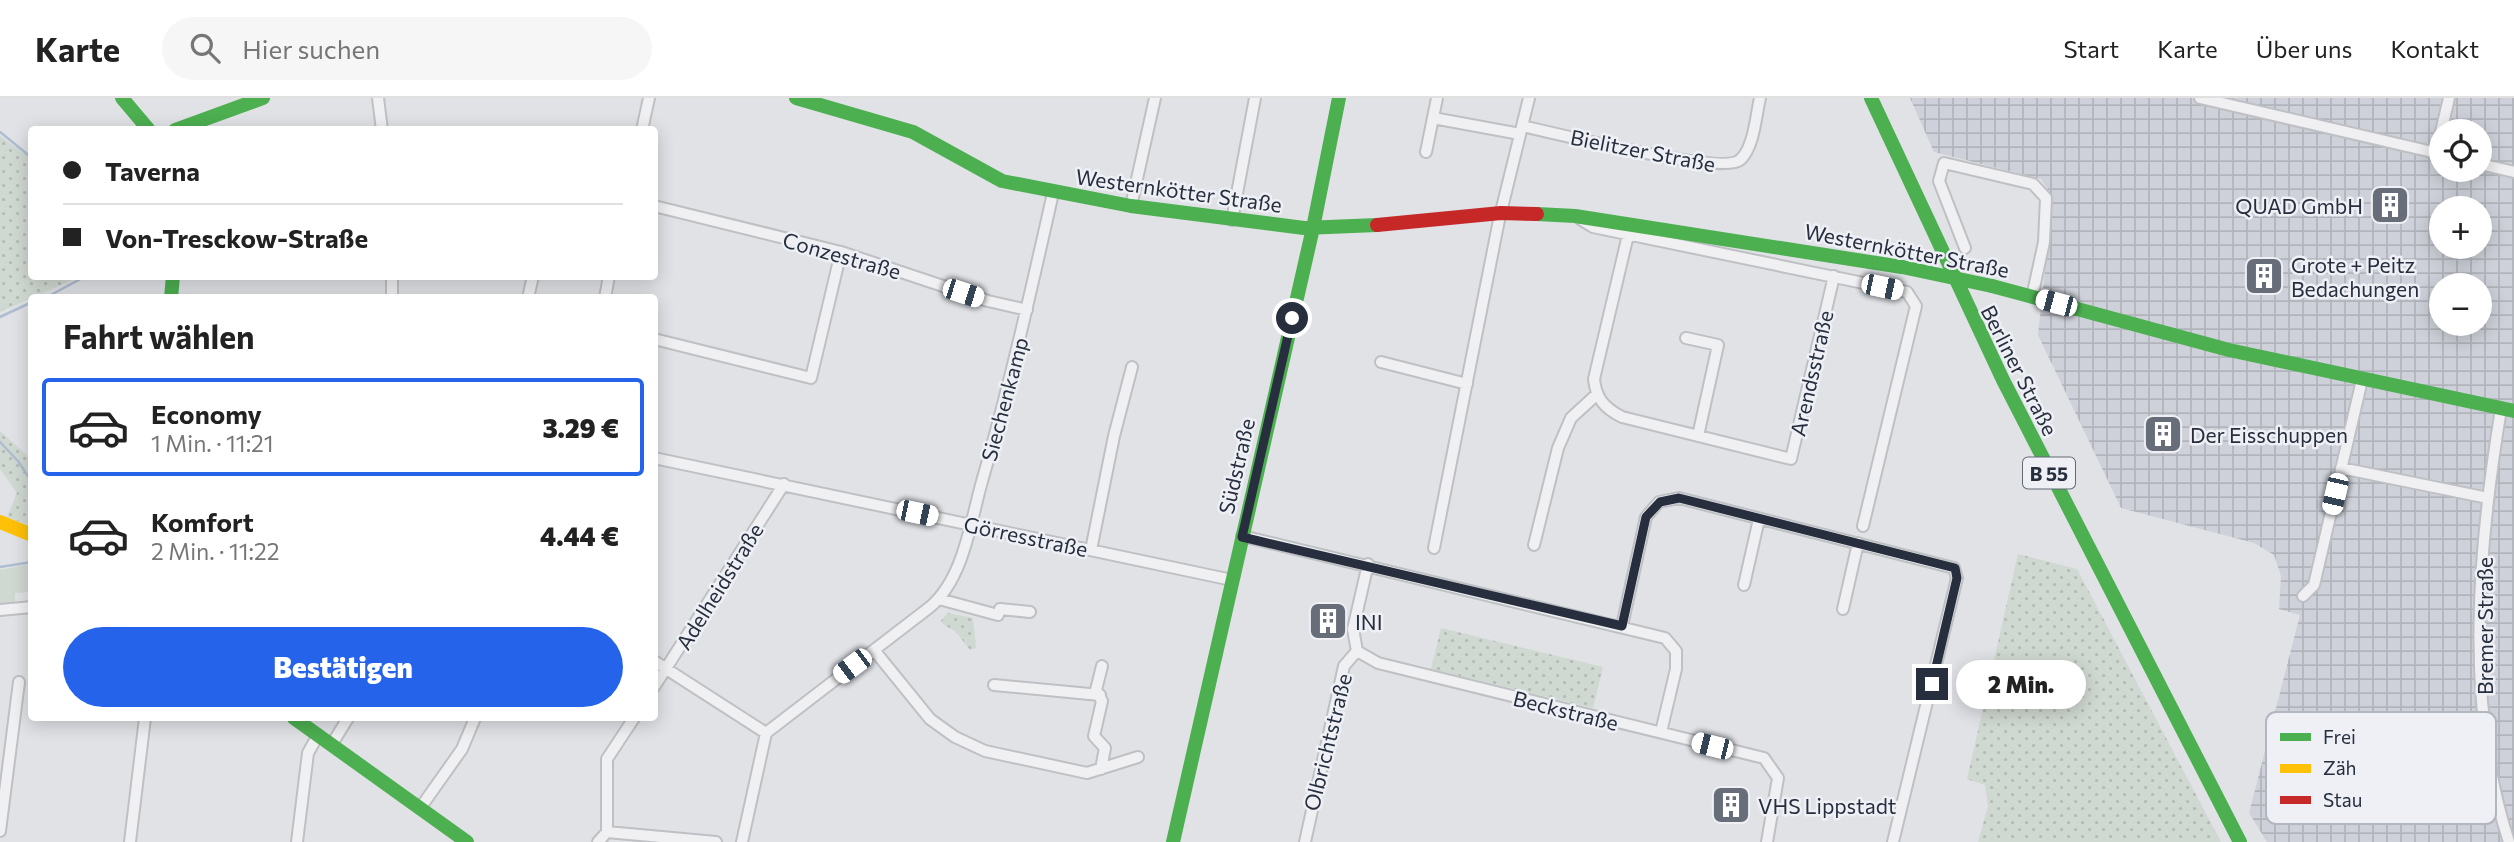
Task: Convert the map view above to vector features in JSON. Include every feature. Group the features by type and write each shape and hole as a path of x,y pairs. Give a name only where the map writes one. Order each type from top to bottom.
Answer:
{"street":[{"path":"122,98 146,126"},
{"path":"185,126 263,98"},
{"path":"378,98 382,126"},
{"path":"643,126 649,98"},
{"name":"Westernkötter Straße","path":"796,98 842,105 913,132 1002,181 1053,193 1232,220 1313,228 1501,213 1575,216 1902,267 1992,286 2203,344 2508,410"},
{"path":"1131,206 1155,98"},
{"path":"1232,220 1255,98"},
{"name":"Südstraße","path":"1173,842 1313,228 1339,98"},
{"path":"1426,152 1437,98"},
{"path":"1434,548 1501,213 1529,98"},
{"name":"Bielitzer Straße","path":"1433,118 1727,165 1740,160 1747,149 1760,98"},
{"name":"Berliner Straße","path":"1871,98 1931,236 2012,404 2240,842"},
{"path":"2200,98 2429,152"},
{"path":"2445,119 2449,98"},
{"path":"1965,248 1940,181 1944,163 2033,184 2046,198 2044,242 2032,297"},
{"path":"2492,167 2514,172"},
{"name":"Siechenkamp","path":"766,733 939,599 960,558 970,524 1027,310 1053,193"},
{"name":"Conzestraße","path":"658,207 841,252 988,301 1027,310"},
{"name":"Westernkötter Straße","path":"1575,216 1593,227 1907,292 1916,306 1863,526"},
{"path":"1534,545 1558,448 1571,418 1596,395 1594,379 1628,235"},
{"path":"658,340 811,377 841,252"},
{"name":"Arendsstraße","path":"1596,395 1609,410 1622,416 1791,459 1834,276"},
{"path":"1686,338 1718,345 1698,436"},
{"path":"1381,362 1467,384"},
{"path":"1091,550 1132,367"},
{"path":"2303,596 2314,585 2362,380"},
{"name":"Bremer Straße","path":"2484,712 2479,592 2488,498 2508,410"},
{"name":"Görresstraße","path":"658,458 1232,580"},
{"path":"2341,468 2488,498"},
{"name":"Adelheidstraße","path":"658,681 784,484"},
{"path":"1622,626 1646,517 1660,502 1679,498 1955,568 1957,578 1894,842"},
{"path":"1744,585 1759,519"},
{"path":"0,522 28,533"},
{"path":"1242,537 1368,564 1665,638 1676,651 1676,669 1661,733"},
{"path":"1843,609 1858,543"},
{"name":"Olbrichtstraße","path":"1304,842 1344,666 1357,651 1353,629 1368,564"},
{"path":"939,599 998,615 1000,609 1030,612"},
{"path":"0,610 28,607"},
{"path":"874,650 930,719 955,737 985,751 1087,773 1138,757"},
{"name":"Beckstraße","path":"1357,651 1378,663 1764,758 1778,778 1767,842"},
{"path":"658,663 766,733 742,842"},
{"path":"1101,769 1105,748 1094,736 1102,701 1096,690 1102,666"},
{"path":"0,831 19,682"},
{"path":"994,685 1100,695"},
{"path":"130,842 145,721"},
{"path":"298,721 467,842"},
{"path":"332,744 346,721"},
{"path":"421,807 462,749 474,721"},
{"path":"598,842 607,832 607,759 633,721"},
{"path":"297,842 308,753 318,735"},
{"name":"Bremer Straße","path":"2496,804 2509,842"},
{"path":"607,832 716,842"}],"shaded area":[{"path":"1910,98 2514,98 2514,842 2267,842 2249,813 2266,747 2266,824 2496,824 2496,712 2275,712 2300,615 2279,609 2281,576 2274,555 2254,543 2121,508 2038,335 2053,197 2041,179 1934,152"},
{"path":"0,136 28,156 28,280 72,280 41,294 28,294 28,300 0,312"},
{"path":"0,431 28,456 28,525 7,517 17,493 0,469"},
{"path":"2018,554 2077,569 2221,842 1978,842 1988,806 1985,785 1967,779"},
{"path":"28,565 28,592 15,593 15,602 0,604 0,570"},
{"path":"948,613 973,618 976,648 970,650 956,632 940,622"},
{"path":"1441,628 1603,667 1593,708 1431,669"}],"waterway":[{"path":"0,132 28,155"},
{"path":"52,294 79,280"},
{"path":"0,317 28,304"},
{"path":"0,442 28,476"},
{"path":"0,567 28,563"}],"traffic: fast":[{"path":"122,98 146,126"},
{"path":"186,126 263,98"},
{"path":"796,98 913,132 1002,181 1131,206 1304,228 1377,225"},
{"path":"1173,842 1313,228 1339,98"},
{"path":"1871,98 2003,380 2240,842"},
{"path":"1537,214 1575,216 1902,267"},
{"path":"1902,267 1992,286"},
{"path":"171,294 173,280"},
{"path":"1992,286 2229,350 2514,411"},
{"path":"298,721 467,842"}],"traffic: slow":[{"path":"0,522 28,533"}],"traffic: jam":[{"path":"1377,225 1501,213 1537,214"}],"place":[{"name":"QUAD GmbH","path":"2390,205"},
{"name":"Grote + Peitz Bedachungen","path":"2264,276"},
{"name":"Der Eisschuppen","path":"2163,434"},
{"name":"INI","path":"1328,621"},
{"name":"VHS Lippstadt","path":"1731,805"}],"route":[{"path":"1292,318 1242,537 1368,564 1534,607 1622,626 1646,517 1660,502 1679,498 1955,568 1957,578 1932,684"}]}
